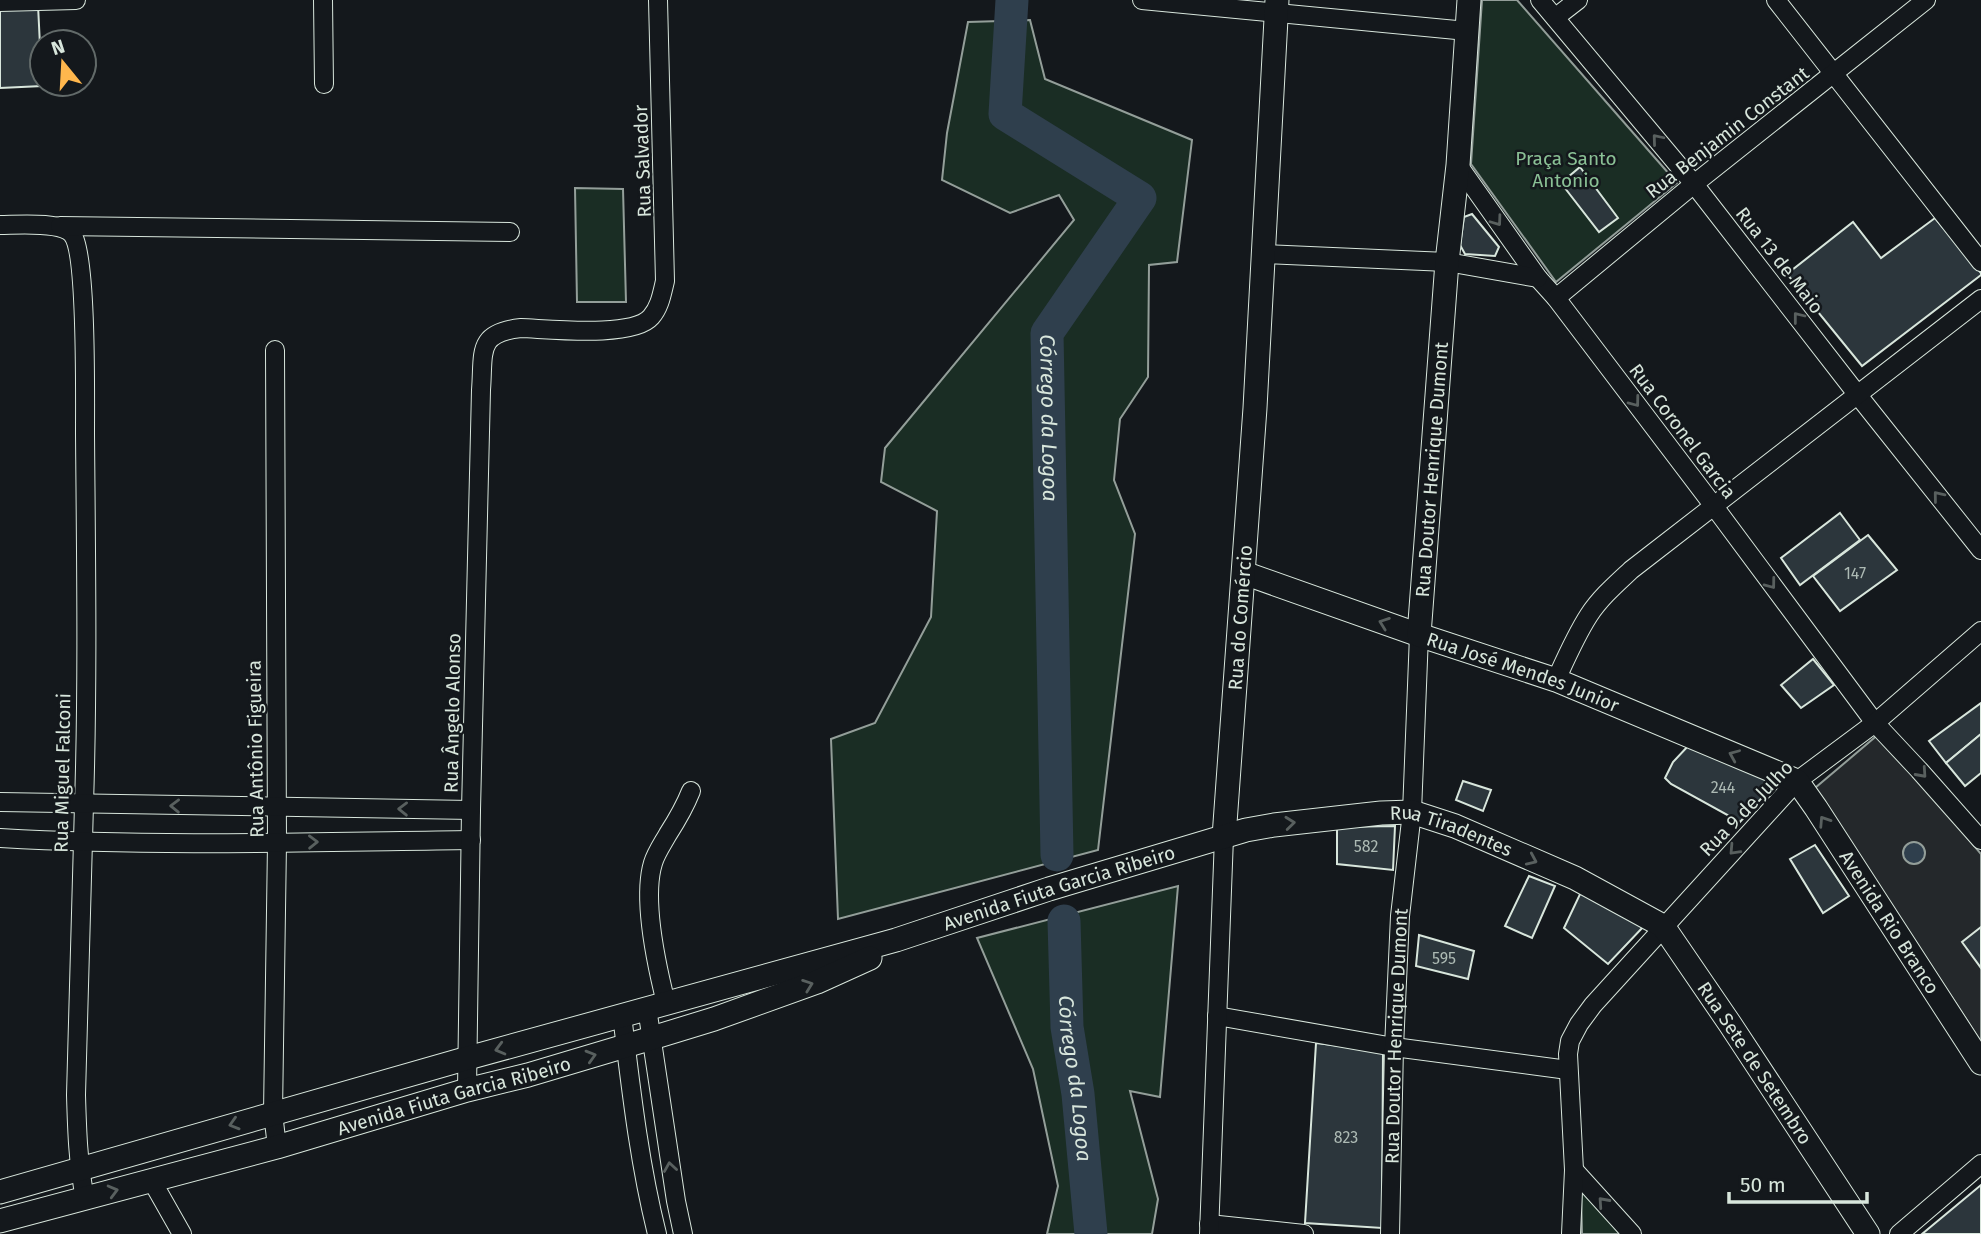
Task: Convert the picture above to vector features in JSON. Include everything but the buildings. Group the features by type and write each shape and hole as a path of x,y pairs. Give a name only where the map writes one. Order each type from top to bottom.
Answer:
{"main road":[{"name":"Rua Doutor Henrique Dumont","path":"1419,635 1469,0"},
{"name":"Rua do Comércio","path":"1224,837 1244,573 1277,7"},
{"name":"Rua José Mendes Junior","path":"1244,573 1556,680 1797,781"},
{"name":"Avenida Rio Branco","path":"1797,781 1981,1063"},
{"name":"Rua Tiradentes","path":"1224,837 1274,825 1412,812 1455,826 1575,878 1663,926"},
{"name":"Avenida Fiuta Garcia Ribeiro","path":"0,1192 468,1058 896,940 1224,837"},
{"name":"Rua Sete de Setembro","path":"1663,926 1868,1234"},
{"name":"Avenida Fiuta Garcia Ribeiro","path":"0,1221 277,1147 652,1038 849,969 896,940"},
{"path":"706,992 714,1018"}],"street":[{"path":"0,2 76,0"},
{"path":"323,0 324,84"},
{"name":"Rua Salvador","path":"489,337 521,328 617,330 634,327 650,317 661,297 665,281 658,0"},
{"path":"1142,0 1277,7 1467,31"},
{"name":"Rua 13 de Maio","path":"1541,0 1694,184 1981,550"},
{"path":"1556,17 1578,0"},
{"path":"1776,0 1981,262"},
{"name":"Rua Benjamin Constant","path":"1556,299 1694,184 1926,0"},
{"name":"Rua Coronel Garcia","path":"1458,165 1538,278 1713,505 1875,723 1981,840"},
{"path":"0,225 510,232"},
{"name":"Rua Miguel Falconi","path":"56,226 71,232 78,244 85,349 84,804 76,1095 79,1170 85,1198"},
{"path":"1262,254 1447,262 1538,278"},
{"path":"1556,680 1590,613 1631,570 1981,299"},
{"name":"Rua Ângelo Alonso","path":"467,1090 481,390 485,347 489,337"},
{"name":"Rua Antônio Figueira","path":"275,351 277,843 273,1113 277,1147"},
{"name":"Rua 9 de Julho","path":"1568,1070 1570,1041 1593,1005 1797,781 1875,723 1981,631"},
{"name":"Rua Doutor Henrique Dumont","path":"1390,1234 1400,916 1412,812 1419,635"},
{"path":"683,1234 671,1173 652,1038 657,1006 657,970 650,908 650,874 659,848 691,790"},
{"path":"0,802 471,810"},
{"name":"Rua do Comércio","path":"1209,1229 1224,837"},
{"path":"0,838 82,843 471,840"},
{"path":"622,1015 643,1173 657,1234"},
{"path":"1217,1016 1394,1046 1568,1070 1574,1170 1571,1234"},
{"path":"1899,1234 1981,1164"},
{"path":"1574,1170 1632,1234"},
{"path":"152,1181 182,1234"},
{"path":"1209,1229 1304,1234"}],"green space":[{"name":"Praça Santo Antonio","path":"1482,0 1517,0 1677,183 1556,282 1471,164"},
{"path":"1030,20 1045,79 1192,140 1177,262 1149,265 1148,377 1120,419 1114,480 1135,534 1098,850 838,919 831,739 875,723 931,617 937,511 881,482 885,448 1074,220 1059,195 1010,213 942,180 947,133 968,22"},
{"path":"575,188 623,189 626,302 577,302"},
{"path":"1178,886 1160,1097 1130,1091 1158,1199 1152,1234 1047,1234 1058,1186 1033,1069 977,938"},
{"path":"1581,1191 1626,1234 1582,1234"}],"shaded area":[{"path":"1880,733 1981,854 1981,1042 1815,788"}],"water":[{"path":"1914,842 1922,845 1925,853 1922,861 1914,864 1906,861 1903,853 1906,845"}],"waterway":[{"name":"Córrego da Logoa","path":"1012,0 1005,114 1140,198 1047,333 1057,855"},
{"name":"Córrego da Logoa","path":"1064,921 1067,1027 1078,1094 1091,1234"}]}
